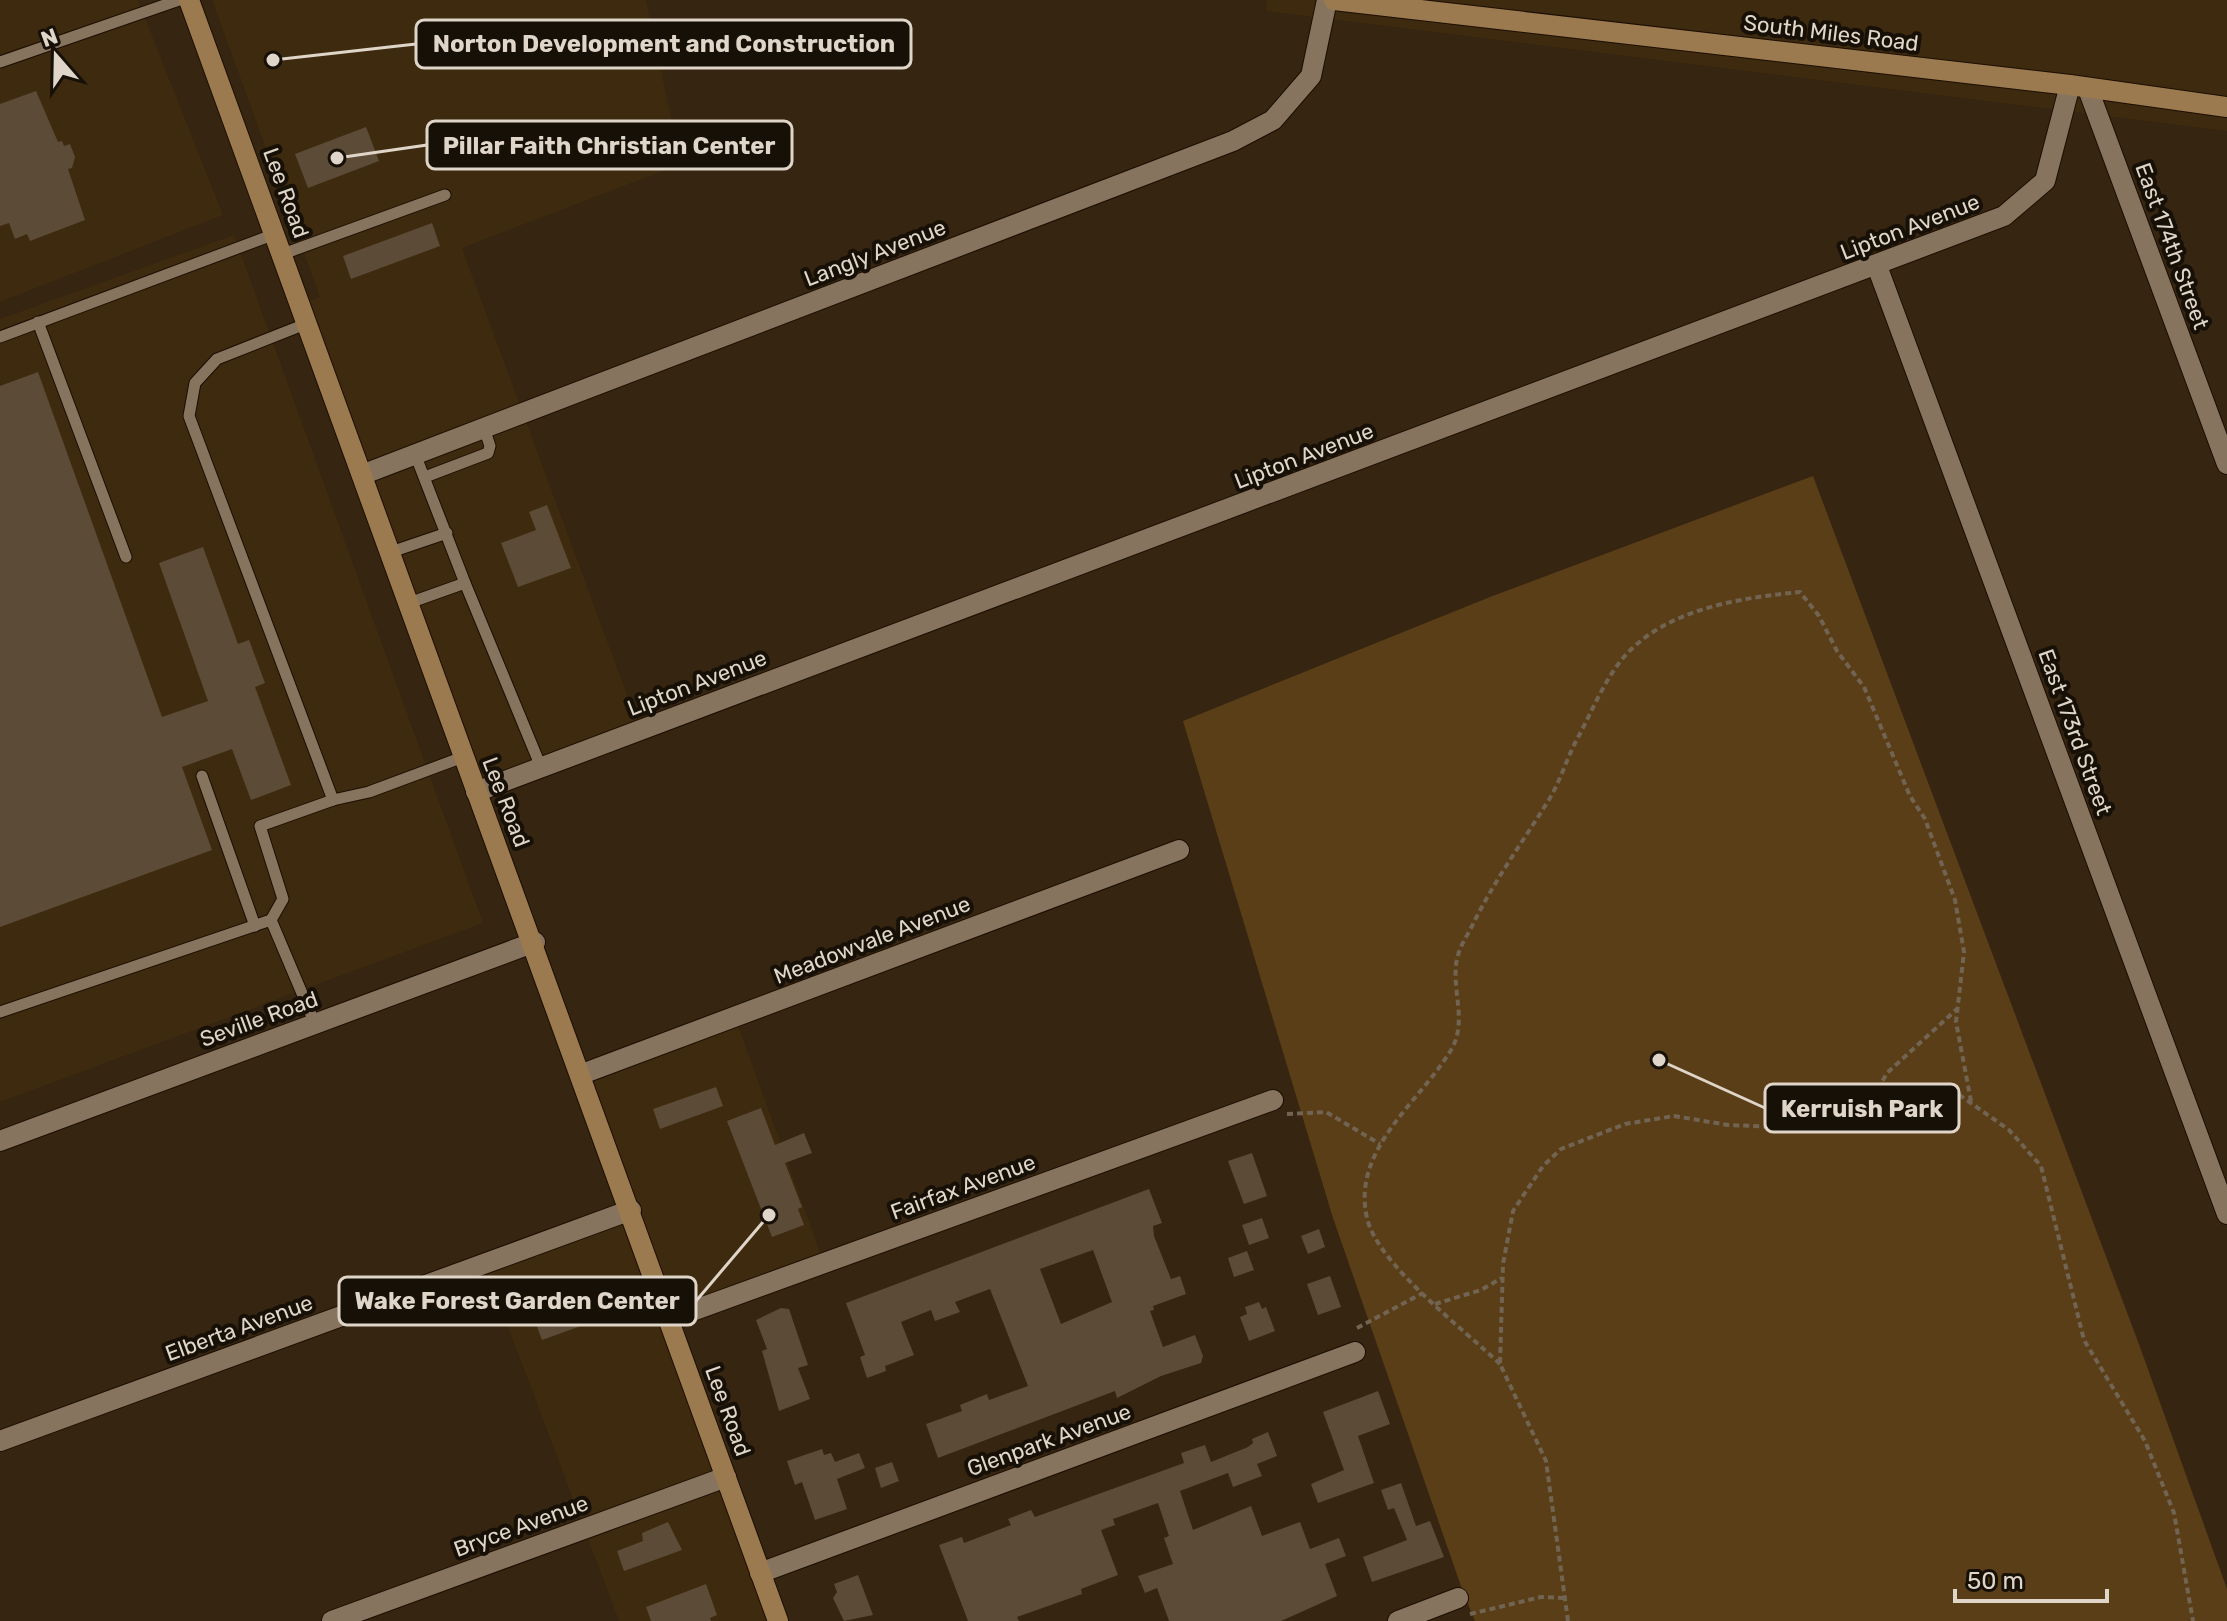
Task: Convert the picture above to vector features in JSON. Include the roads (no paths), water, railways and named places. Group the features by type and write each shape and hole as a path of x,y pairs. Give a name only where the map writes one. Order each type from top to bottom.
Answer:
{"main road":[{"name":"Lee Road","path":"189,0 364,474 463,757 535,942 778,1621"},
{"name":"South Miles Road","path":"1334,0 2227,107"}],"street":[{"name":"Langly Avenue","path":"364,474 1233,141 1273,120 1311,76 1327,0"},
{"name":"Lipton Avenue","path":"476,792 2004,216 2045,181 2079,87"},
{"name":"East 174th Street","path":"2079,87 2227,464"},
{"name":"East 173rd Street","path":"1877,266 2227,1214"},
{"name":"Meadowvale Avenue","path":"582,1074 1179,850"},
{"name":"Seville Road","path":"0,1141 535,942"},
{"name":"Fairfax Avenue","path":"670,1319 1276,1107"},
{"name":"Elberta Avenue","path":"0,1441 631,1210"},
{"name":"Glenpark Avenue","path":"760,1573 1355,1352"},
{"name":"Bryce Avenue","path":"332,1621 726,1477"},
{"path":"1398,1621 1458,1598"}],"lane":[{"path":"0,62 179,0"},
{"path":"283,254 445,195"},
{"path":"0,337 275,234"},
{"path":"38,322 126,557"},
{"path":"308,323 217,359 195,383 189,416 333,800"},
{"path":"425,477 488,453 490,446 484,428"},
{"path":"415,454 541,767"},
{"path":"391,552 447,533"},
{"path":"409,603 465,583"},
{"path":"0,1012 271,920 283,899 260,826 333,800 369,792 463,757"},
{"path":"202,776 255,926"},
{"path":"271,920 315,1024"}],"place":[{"name":"Norton Development and Construction","path":"273,60"},
{"name":"Pillar Faith Christian Center","path":"337,158"},
{"name":"Kerruish Park","path":"1659,1060"},
{"name":"Wake Forest Garden Center","path":"769,1215"}]}
